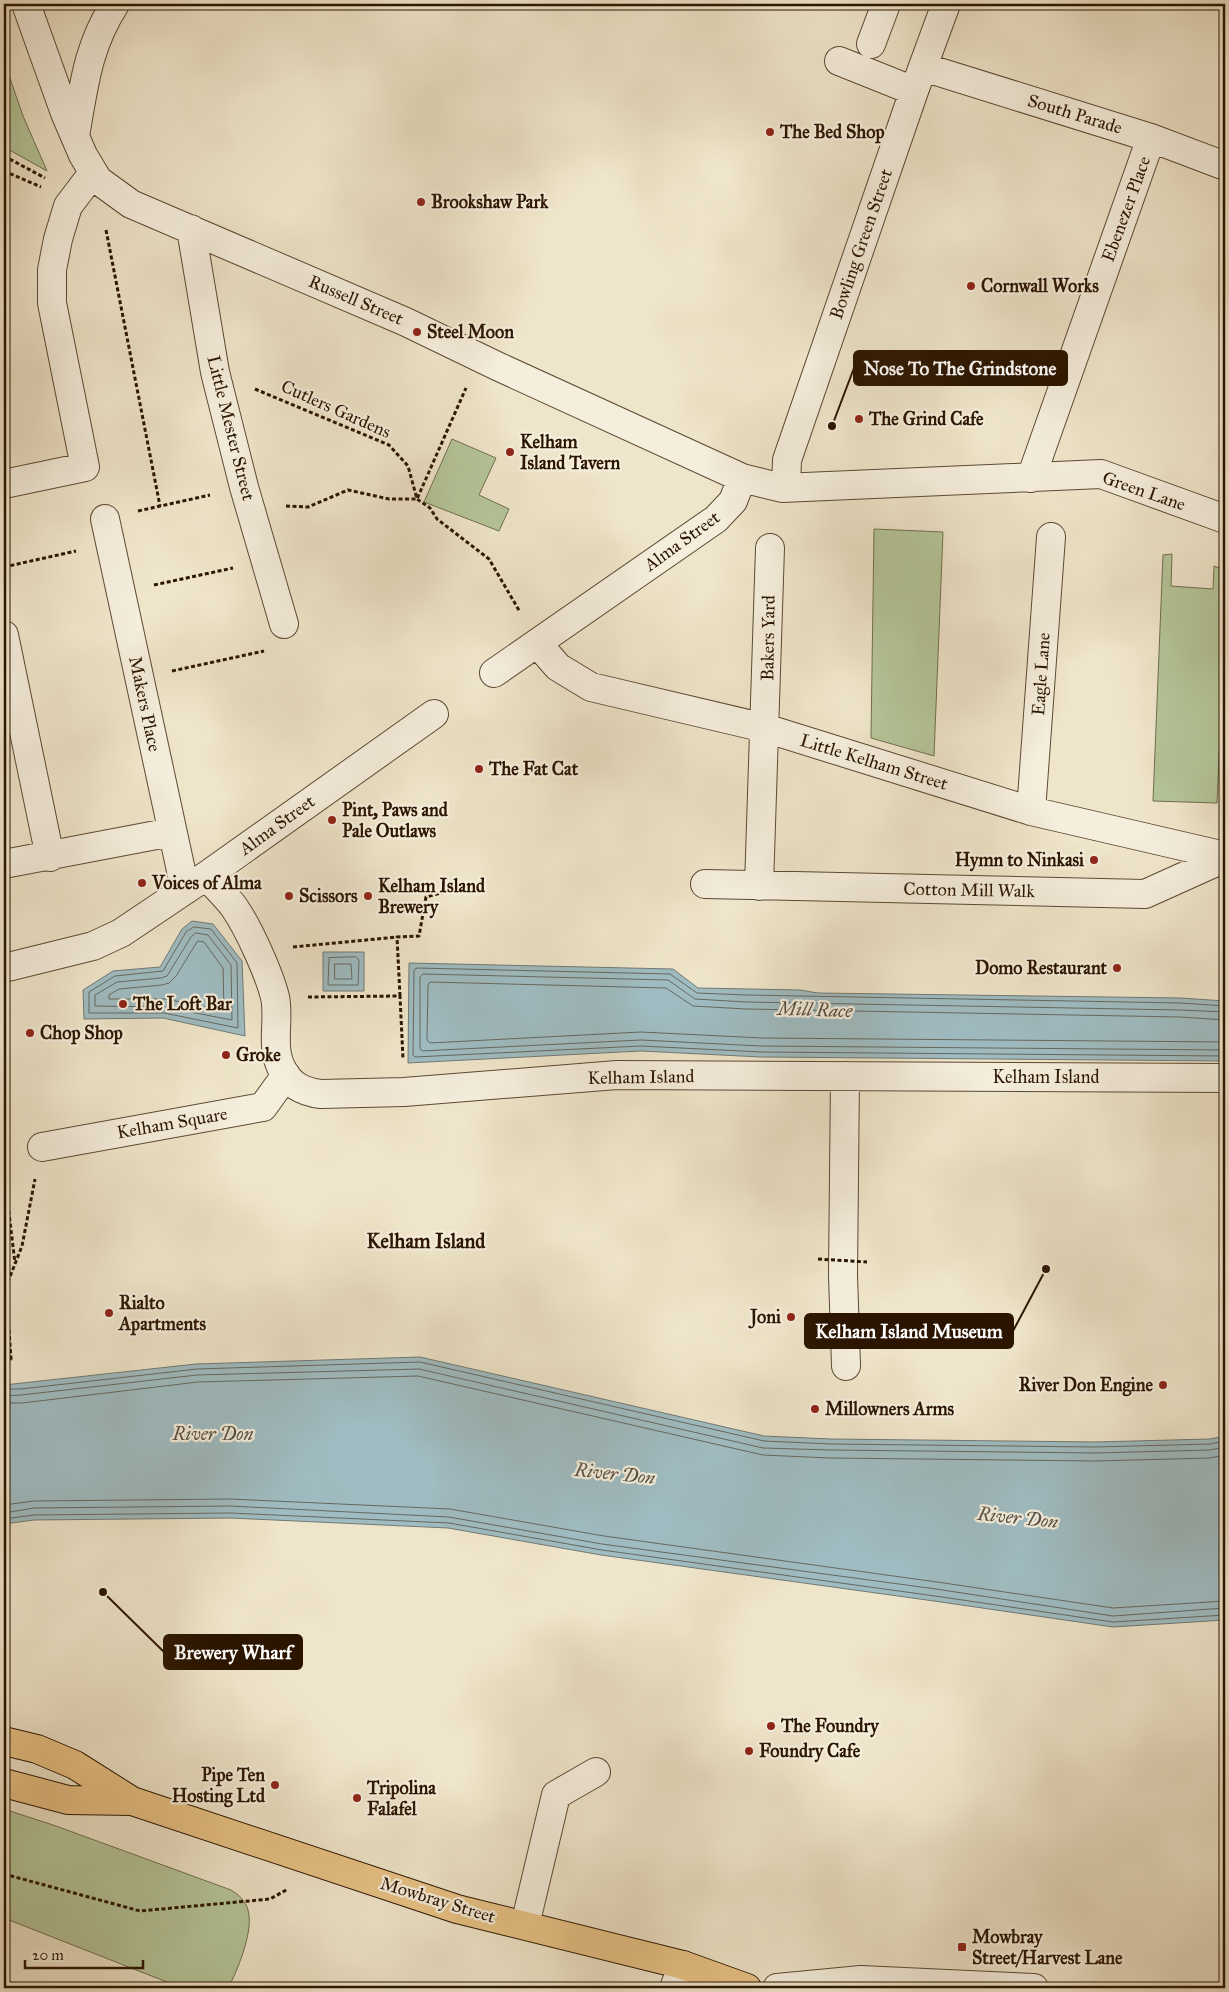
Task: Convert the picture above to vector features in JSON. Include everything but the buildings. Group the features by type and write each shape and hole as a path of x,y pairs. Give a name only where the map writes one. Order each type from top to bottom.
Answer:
{"main road":[{"name":"Mowbray Street","path":"4,1741 37,1749 75,1765 132,1801 457,1909 524,1925 678,1977 746,1988"},
{"name":"Mowbray Street","path":"4,1783 68,1800 132,1801"}],"street":[{"name":"Russell Street","path":"26,4 82,155 98,180 131,204 406,322 742,478"},
{"path":"75,136 89,59 99,32 115,4"},
{"path":"871,44 886,4"},
{"name":"Bowling Green Street","path":"786,487 787,460 918,79 946,4"},
{"name":"South Parade","path":"839,62 918,79 1151,138 1225,166"},
{"name":"Ebenezer Place","path":"1031,478 1151,138"},
{"path":"4,484 85,467 52,303 52,270 58,239 68,206 93,174"},
{"name":"Little Mester Street","path":"191,229 215,372 246,496 284,624"},
{"name":"Green Lane","path":"1031,478 1101,474 1225,519"},
{"path":"742,478 786,487 1031,478"},
{"name":"Alma Street","path":"494,673 716,519 733,501 742,478"},
{"name":"Makers Place","path":"108,531 172,832 195,882"},
{"name":"Eagle Lane","path":"1031,811 1051,538"},
{"name":"Bakers Yard","path":"759,886 766,728 770,548"},
{"path":"4,635 50,856"},
{"name":"Little Kelham Street","path":"537,643 558,667 591,687 766,728 1031,811 1225,857"},
{"name":"Alma Street","path":"4,968 93,946 121,933 434,714"},
{"path":"4,864 172,832"},
{"name":"Cotton Mill Walk","path":"705,884 1145,894 1225,857"},
{"name":"Kelham Island","path":"195,882 234,907 258,951 275,998 277,1056 288,1080 298,1088 315,1094 404,1092 618,1075 1225,1078"},
{"name":"Kelham Square","path":"42,1147 263,1107 286,1075"},
{"path":"845,1076 843,1275 846,1366"},
{"path":"524,1925 556,1795 596,1772"},
{"path":"777,1988 861,1980 1034,1988"}],"path":[{"path":"107,233 160,506"},
{"path":"417,499 480,358"},
{"name":"Cutlers Gardens","path":"215,372 388,445 408,466 417,499"},
{"path":"4,567 108,531 160,506 246,496 308,507 348,490 388,499 417,499 430,508 438,519 489,559 537,643"},
{"path":"121,593 264,560"},
{"path":"140,678 268,650 284,624"},
{"path":"258,951 419,936 426,897 449,891"},
{"path":"397,937 404,1092"},
{"path":"275,998 400,996"},
{"path":"6,1287 22,1246 42,1147"},
{"path":"4,1172 15,1263"},
{"path":"818,1259 867,1262"},
{"path":"4,1271 11,1359 4,1360"},
{"path":"4,1874 140,1911 270,1899 329,1866"}],"green space":[{"path":"4,61 23,116 47,171 4,147"},
{"path":"452,439 496,458 479,495 509,509 499,531 424,502"},
{"path":"874,529 943,532 934,756 871,738"},
{"path":"1172,554 1171,586 1213,589 1214,566 1225,570 1225,619 1217,803 1153,801 1163,555"},
{"path":"4,1809 56,1826 231,1890 237,1894 247,1906 249,1928 240,1961 228,1988 182,1988 4,1918"}],"water":[{"path":"192,921 213,924 242,961 245,1036 163,1018 84,1019 83,990 113,971 160,967 182,929"},
{"path":"323,952 364,952 364,991 323,991"},
{"name":"Mill Race","path":"409,963 673,969 698,988 800,990 818,993 1181,998 1225,1001 1225,1061 761,1057 641,1051 408,1063"},
{"name":"River Don","path":"420,1357 764,1436 831,1439 1095,1442 1210,1439 1225,1436 1225,1620 1113,1627 601,1555 448,1528 230,1518 34,1520 4,1524 4,1385 196,1364"}],"place":[{"name":"The Bed Shop","path":"770,132"},
{"name":"Brookshaw Park","path":"421,202"},
{"name":"Cornwall Works","path":"971,286"},
{"name":"Steel Moon","path":"417,332"},
{"name":"The Grind Cafe","path":"859,419"},
{"name":"Nose To The Grindstone","path":"832,426"},
{"name":"Kelham Island Tavern","path":"510,452"},
{"name":"The Fat Cat","path":"479,769"},
{"name":"Pint, Paws and Pale Outlaws","path":"332,820"},
{"name":"Hymn to Ninkasi","path":"1094,860"},
{"name":"Voices of Alma","path":"142,883"},
{"name":"Scissors","path":"289,896"},
{"name":"Kelham Island Brewery","path":"368,896"},
{"name":"Domo Restaurant","path":"1117,968"},
{"name":"The Loft Bar","path":"123,1004"},
{"name":"Chop Shop","path":"30,1033"},
{"name":"Groke","path":"226,1055"},
{"name":"Kelham Island Museum","path":"1046,1269"},
{"name":"Rialto Apartments","path":"109,1313"},
{"name":"Joni","path":"791,1317"},
{"name":"River Don Engine","path":"1163,1385"},
{"name":"Millowners Arms","path":"815,1409"},
{"name":"Brewery Wharf","path":"103,1592"},
{"name":"The Foundry","path":"771,1726"},
{"name":"Foundry Cafe","path":"749,1751"},
{"name":"Pipe Ten Hosting Ltd","path":"275,1785"},
{"name":"Tripolina Falafel","path":"357,1798"},
{"name":"Mowbray Street/Harvest Lane","path":"962,1947"}],"district":[{"name":"Kelham Island","path":"426,1241"}]}
